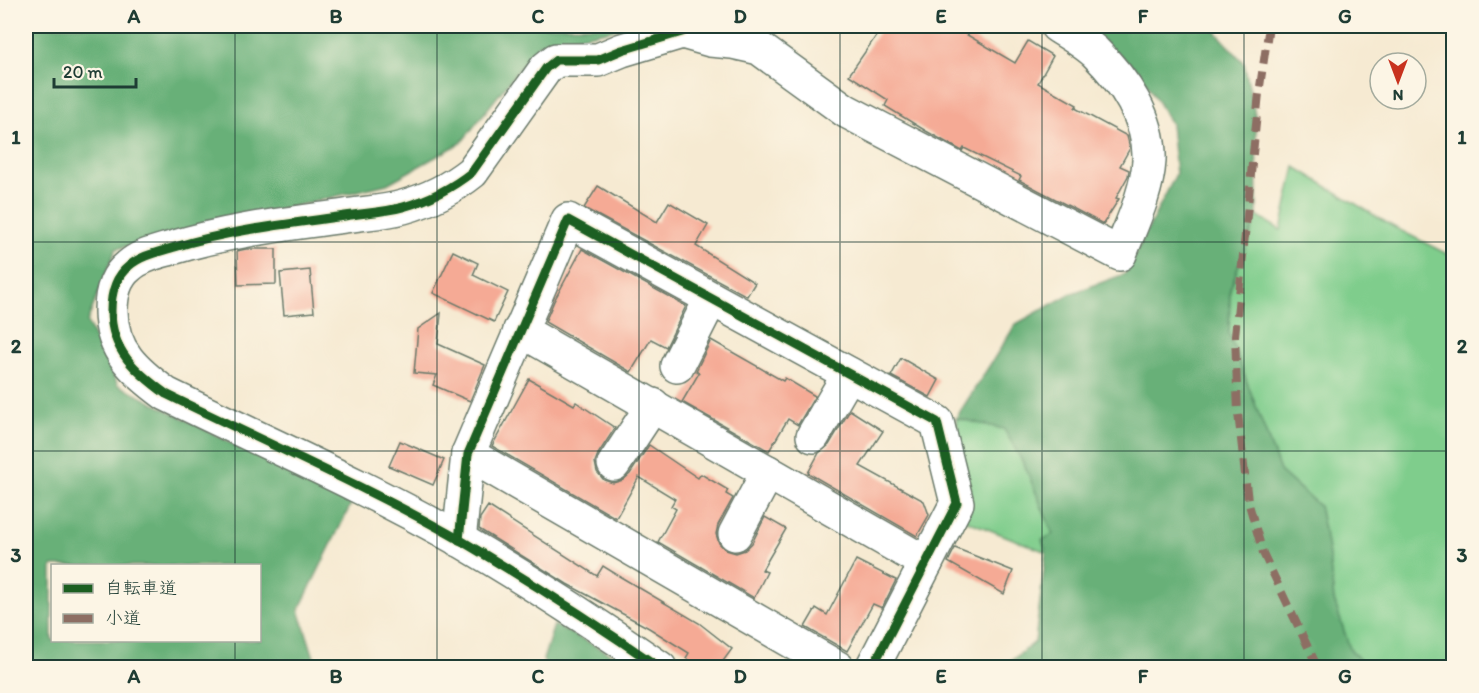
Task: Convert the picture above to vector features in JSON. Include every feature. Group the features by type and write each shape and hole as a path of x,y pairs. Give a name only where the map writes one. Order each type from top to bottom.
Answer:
{"street":[{"path":"660,668 616,637 459,540 388,502 166,394 143,377 126,360 116,338 111,316 115,282 128,266 143,256 196,240 247,230 402,208 424,200 459,182 472,171 546,68 556,60 598,60 684,29 710,40 759,48 846,111 1120,254 1144,188 1149,161 1147,134 1128,89 1094,51 1058,26"},
{"path":"459,540 468,454 568,220 938,422 957,503 872,668"},
{"path":"677,366 711,299"},
{"path":"520,330 926,563"},
{"path":"813,436 849,374"},
{"path":"614,464 653,405"},
{"path":"468,454 838,668"},
{"path":"735,534 768,472"}],"green space":[{"path":"26,26 631,26 538,45 461,143 387,184 116,249 87,322 118,385 351,504 299,610 317,667 26,667"},
{"path":"1084,26 1211,26 1244,63 1256,119 1257,216 1230,289 1229,334 1280,471 1319,506 1328,549 1334,600 1350,649 1366,667 1003,667 1035,642 1046,552 1042,540 1053,534 1025,466 1004,429 956,418 1016,324 1070,294 1125,274 1176,174 1171,124 1140,72"},
{"path":"1295,167 1392,226 1453,257 1453,667 1366,667 1350,650 1334,600 1328,549 1319,506 1280,471 1229,334 1230,289 1257,216 1281,230"},
{"path":"956,418 1004,429 1025,466 1053,534 1046,552 960,518 971,497"},
{"path":"554,625 606,651 630,667 547,667 543,660"}],"building":[{"path":"883,26 952,26 1015,63 1028,41 1053,56 1038,83 1077,105 1075,108 1127,136 1130,148 1120,166 1129,170 1128,176 1116,198 1119,199 1103,224 1019,180 1021,176 964,148 962,151 926,131 885,106 888,100 849,75"},
{"path":"598,186 657,222 669,202 708,225 696,246 755,283 747,296 584,208"},
{"path":"276,249 276,284 238,285 237,251"},
{"path":"582,249 686,306 666,347 651,339 631,372 545,322"},
{"path":"453,251 478,263 473,275 508,292 494,322 433,293"},
{"path":"310,270 314,312 284,315 280,273"},
{"path":"441,313 438,344 485,365 470,401 433,385 437,375 414,373 418,329"},
{"path":"711,340 783,381 785,378 815,396 798,425 788,419 769,451 682,402 699,373 696,371"},
{"path":"901,358 939,380 930,397 891,376"},
{"path":"529,379 574,405 576,402 615,428 595,462 597,472 604,480 613,483 623,480 630,474 649,445 698,478 701,474 728,490 726,494 733,498 718,525 716,534 719,543 726,550 736,553 745,550 752,543 765,517 786,529 762,570 767,572 754,598 658,542 676,509 671,506 675,499 639,477 616,518 492,446"},
{"path":"850,410 883,431 860,466 924,501 929,515 917,536 808,473 819,453 829,445"},
{"path":"400,441 444,460 433,485 389,466"},
{"path":"488,506 597,576 603,566 699,623 732,649 718,668 698,668 686,658 689,653 649,628 567,584 479,529 480,518"},
{"path":"955,548 1013,571 1004,594 948,562"},
{"path":"856,560 896,580 882,608 873,604 847,651 805,627 816,608 827,615"}],"marked path":[{"path":"1269,26 1259,93 1235,336 1238,413 1248,501 1263,553 1318,668"}],"cycle path":[{"path":"660,668 561,602 424,520 166,394 135,369 120,349 112,325 111,305 113,292 120,275 134,262 150,254 238,232 396,209 439,193 472,172 546,68 556,60 598,60 622,50 682,32 686,26"},
{"path":"459,540 468,454 568,220 937,422 957,503 872,668"}]}
